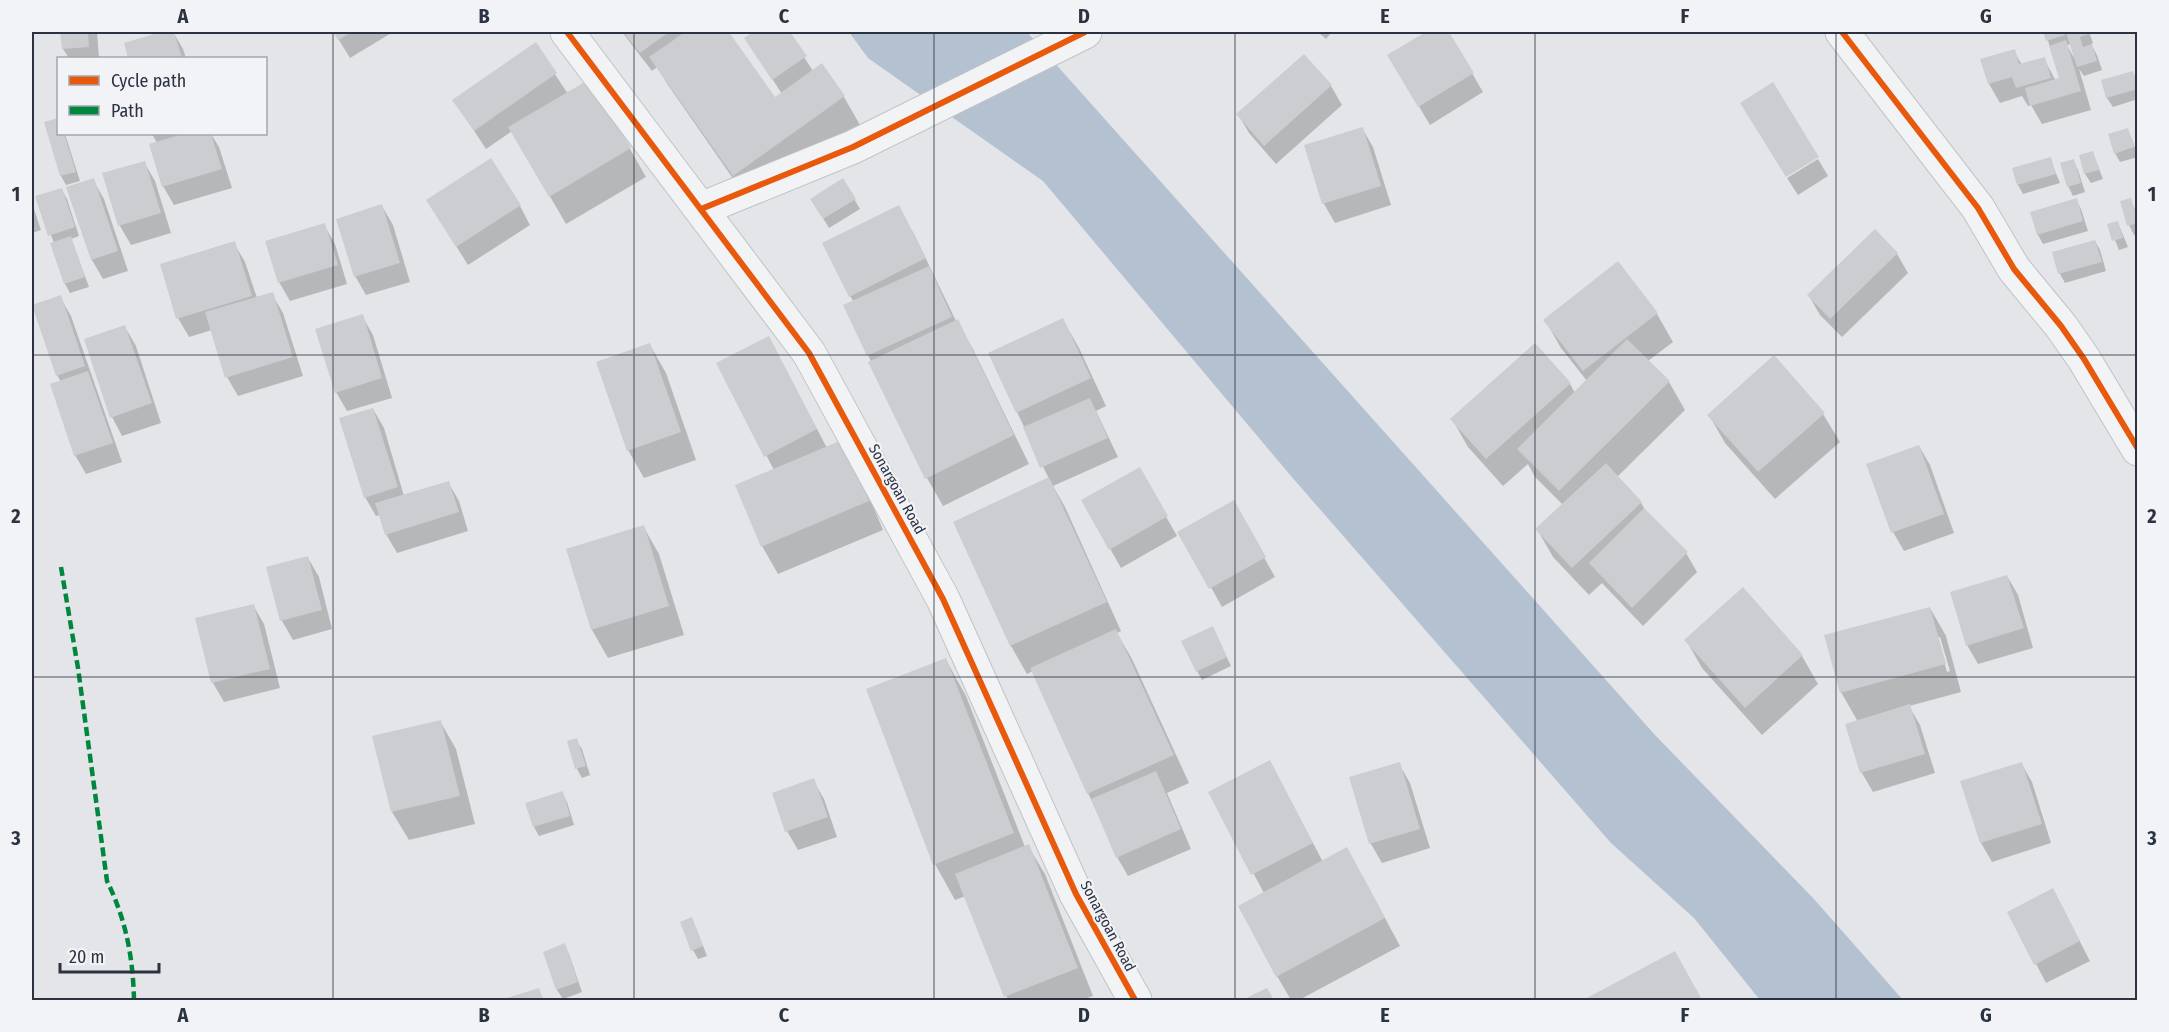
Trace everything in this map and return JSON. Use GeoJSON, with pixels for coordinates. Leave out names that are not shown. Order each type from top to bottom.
{"type":"FeatureCollection","features":[{"type":"Feature","properties":{"kind":"street","name":"Sonargoan Road"},"geometry":{"type":"LineString","coordinates":[[567,32],[815,363],[943,599],[1077,894],[1135,1000]]}},
{"type":"Feature","properties":{"kind":"street"},"geometry":{"type":"LineString","coordinates":[[701,208],[853,147],[1085,32]]}},
{"type":"Feature","properties":{"kind":"street"},"geometry":{"type":"LineString","coordinates":[[1842,32],[1978,208],[2014,269],[2061,326],[2084,359],[2138,449]]}},
{"type":"Feature","properties":{"kind":"water"},"geometry":{"type":"Polygon","coordinates":[[[849,32],[1027,32],[1655,735],[1813,898],[1903,1000],[1760,1000],[1694,918],[1611,843],[1291,476],[1043,181],[868,58],[849,32]]]}},
{"type":"Feature","properties":{"kind":"building"},"geometry":{"type":"Polygon","coordinates":[[[60,32],[88,32],[89,47],[62,49],[60,32]]]}},
{"type":"Feature","properties":{"kind":"building"},"geometry":{"type":"Polygon","coordinates":[[[161,32],[174,32],[182,57],[128,57],[124,43],[161,32]]]}},
{"type":"Feature","properties":{"kind":"building"},"geometry":{"type":"Polygon","coordinates":[[[333,32],[352,32],[338,40],[333,32]]]}},
{"type":"Feature","properties":{"kind":"building"},"geometry":{"type":"Polygon","coordinates":[[[623,32],[669,32],[640,53],[623,32]]]}},
{"type":"Feature","properties":{"kind":"building"},"geometry":{"type":"Polygon","coordinates":[[[685,32],[729,32],[775,97],[822,63],[845,96],[733,176],[649,57],[685,32]]]}},
{"type":"Feature","properties":{"kind":"building"},"geometry":{"type":"Polygon","coordinates":[[[753,32],[790,32],[807,56],[772,80],[744,38],[753,32]]]}},
{"type":"Feature","properties":{"kind":"building"},"geometry":{"type":"Polygon","coordinates":[[[1426,32],[1449,32],[1474,73],[1418,107],[1387,55],[1426,32]]]}},
{"type":"Feature","properties":{"kind":"building"},"geometry":{"type":"Polygon","coordinates":[[[2043,32],[2064,32],[2065,35],[2046,41],[2043,32]]]}},
{"type":"Feature","properties":{"kind":"building"},"geometry":{"type":"Polygon","coordinates":[[[2066,32],[2089,32],[2080,37],[2083,47],[2092,44],[2097,61],[2077,67],[2066,32]]]}},
{"type":"Feature","properties":{"kind":"building"},"geometry":{"type":"Polygon","coordinates":[[[2066,40],[2081,91],[2030,106],[2025,88],[2059,78],[2049,46],[2066,40]]]}},
{"type":"Feature","properties":{"kind":"building"},"geometry":{"type":"Polygon","coordinates":[[[536,42],[557,73],[474,131],[452,100],[536,42]]]}},
{"type":"Feature","properties":{"kind":"building"},"geometry":{"type":"Polygon","coordinates":[[[2015,49],[2019,64],[2045,57],[2051,78],[2016,88],[2012,77],[1988,84],[1980,59],[2015,49]]]}},
{"type":"Feature","properties":{"kind":"building"},"geometry":{"type":"Polygon","coordinates":[[[1304,54],[1332,85],[1264,146],[1236,114],[1304,54]]]}},
{"type":"Feature","properties":{"kind":"building"},"geometry":{"type":"Polygon","coordinates":[[[2133,71],[2138,89],[2106,98],[2101,80],[2133,71]]]}},
{"type":"Feature","properties":{"kind":"building"},"geometry":{"type":"Polygon","coordinates":[[[590,79],[631,148],[549,197],[508,127],[590,79]]]}},
{"type":"Feature","properties":{"kind":"building"},"geometry":{"type":"Polygon","coordinates":[[[1773,82],[1819,157],[1786,177],[1740,103],[1773,82]]]}},
{"type":"Feature","properties":{"kind":"building"},"geometry":{"type":"Polygon","coordinates":[[[57,118],[57,135],[64,135],[76,172],[60,176],[44,122],[57,118]]]}},
{"type":"Feature","properties":{"kind":"building"},"geometry":{"type":"Polygon","coordinates":[[[1363,127],[1381,186],[1322,204],[1304,145],[1363,127]]]}},
{"type":"Feature","properties":{"kind":"building"},"geometry":{"type":"Polygon","coordinates":[[[2128,128],[2134,147],[2114,154],[2108,134],[2128,128]]]}},
{"type":"Feature","properties":{"kind":"building"},"geometry":{"type":"Polygon","coordinates":[[[180,135],[211,135],[222,169],[162,187],[149,144],[180,135]]]}},
{"type":"Feature","properties":{"kind":"building"},"geometry":{"type":"Polygon","coordinates":[[[2093,151],[2099,170],[2084,174],[2079,155],[2093,151]]]}},
{"type":"Feature","properties":{"kind":"building"},"geometry":{"type":"Polygon","coordinates":[[[2051,157],[2056,174],[2017,185],[2012,168],[2051,157]]]}},
{"type":"Feature","properties":{"kind":"building"},"geometry":{"type":"Polygon","coordinates":[[[491,158],[521,205],[456,247],[426,200],[491,158]]]}},
{"type":"Feature","properties":{"kind":"building"},"geometry":{"type":"Polygon","coordinates":[[[2074,159],[2081,183],[2067,187],[2060,163],[2074,159]]]}},
{"type":"Feature","properties":{"kind":"building"},"geometry":{"type":"Polygon","coordinates":[[[145,161],[161,213],[118,226],[102,173],[145,161]]]}},
{"type":"Feature","properties":{"kind":"building"},"geometry":{"type":"Polygon","coordinates":[[[94,178],[118,251],[91,260],[66,187],[94,178]]]}},
{"type":"Feature","properties":{"kind":"building"},"geometry":{"type":"Polygon","coordinates":[[[843,178],[856,199],[823,219],[810,199],[843,178]]]}},
{"type":"Feature","properties":{"kind":"building"},"geometry":{"type":"Polygon","coordinates":[[[62,188],[75,227],[48,236],[35,196],[62,188]]]}},
{"type":"Feature","properties":{"kind":"building"},"geometry":{"type":"Polygon","coordinates":[[[2077,198],[2083,221],[2037,235],[2030,212],[2077,198]]]}},
{"type":"Feature","properties":{"kind":"building"},"geometry":{"type":"Polygon","coordinates":[[[2131,198],[2138,223],[2127,226],[2120,201],[2131,198]]]}},
{"type":"Feature","properties":{"kind":"building"},"geometry":{"type":"Polygon","coordinates":[[[382,204],[400,263],[354,277],[336,219],[382,204]]]}},
{"type":"Feature","properties":{"kind":"building"},"geometry":{"type":"Polygon","coordinates":[[[899,205],[926,258],[849,297],[822,243],[899,205]]]}},
{"type":"Feature","properties":{"kind":"building"},"geometry":{"type":"Polygon","coordinates":[[[2118,221],[2123,238],[2112,241],[2107,224],[2118,221]]]}},
{"type":"Feature","properties":{"kind":"building"},"geometry":{"type":"Polygon","coordinates":[[[325,223],[338,265],[278,283],[265,241],[325,223]]]}},
{"type":"Feature","properties":{"kind":"building"},"geometry":{"type":"Polygon","coordinates":[[[1875,229],[1898,253],[1830,319],[1807,295],[1875,229]]]}},
{"type":"Feature","properties":{"kind":"building"},"geometry":{"type":"Polygon","coordinates":[[[71,236],[85,277],[64,284],[50,243],[71,236]]]}},
{"type":"Feature","properties":{"kind":"building"},"geometry":{"type":"Polygon","coordinates":[[[2095,240],[2102,262],[2058,274],[2052,252],[2095,240]]]}},
{"type":"Feature","properties":{"kind":"building"},"geometry":{"type":"Polygon","coordinates":[[[235,241],[252,296],[176,319],[160,264],[235,241]]]}},
{"type":"Feature","properties":{"kind":"building"},"geometry":{"type":"Polygon","coordinates":[[[1618,261],[1658,313],[1583,371],[1543,320],[1618,261]]]}},
{"type":"Feature","properties":{"kind":"building"},"geometry":{"type":"Polygon","coordinates":[[[929,266],[952,317],[867,356],[843,305],[929,266]]]}},
{"type":"Feature","properties":{"kind":"building"},"geometry":{"type":"Polygon","coordinates":[[[273,292],[293,357],[225,378],[205,312],[273,292]]]}},
{"type":"Feature","properties":{"kind":"building"},"geometry":{"type":"Polygon","coordinates":[[[61,295],[85,366],[56,376],[32,305],[61,295]]]}},
{"type":"Feature","properties":{"kind":"building"},"geometry":{"type":"Polygon","coordinates":[[[363,314],[382,378],[335,393],[315,329],[363,314]]]}},
{"type":"Feature","properties":{"kind":"building"},"geometry":{"type":"Polygon","coordinates":[[[1063,318],[1091,378],[1016,413],[988,353],[1063,318]]]}},
{"type":"Feature","properties":{"kind":"building"},"geometry":{"type":"Polygon","coordinates":[[[958,319],[1014,435],[925,479],[868,362],[958,319]]]}},
{"type":"Feature","properties":{"kind":"building"},"geometry":{"type":"Polygon","coordinates":[[[125,325],[152,403],[110,418],[84,339],[125,325]]]}},
{"type":"Feature","properties":{"kind":"building"},"geometry":{"type":"Polygon","coordinates":[[[769,336],[817,429],[764,457],[716,363],[769,336]]]}},
{"type":"Feature","properties":{"kind":"building"},"geometry":{"type":"Polygon","coordinates":[[[1627,339],[1670,381],[1559,491],[1517,449],[1627,339]]]}},
{"type":"Feature","properties":{"kind":"building"},"geometry":{"type":"Polygon","coordinates":[[[650,343],[681,432],[627,451],[596,362],[650,343]]]}},
{"type":"Feature","properties":{"kind":"building"},"geometry":{"type":"Polygon","coordinates":[[[1535,343],[1571,383],[1486,459],[1450,419],[1535,343]]]}},
{"type":"Feature","properties":{"kind":"building"},"geometry":{"type":"Polygon","coordinates":[[[1774,355],[1825,413],[1758,472],[1707,415],[1774,355]]]}},
{"type":"Feature","properties":{"kind":"building"},"geometry":{"type":"Polygon","coordinates":[[[88,371],[113,443],[74,456],[50,384],[88,371]]]}},
{"type":"Feature","properties":{"kind":"building"},"geometry":{"type":"Polygon","coordinates":[[[1090,398],[1108,438],[1040,468],[1023,427],[1090,398]]]}},
{"type":"Feature","properties":{"kind":"building"},"geometry":{"type":"Polygon","coordinates":[[[373,408],[398,487],[364,498],[339,418],[373,408]]]}},
{"type":"Feature","properties":{"kind":"building"},"geometry":{"type":"Polygon","coordinates":[[[842,440],[869,501],[761,547],[735,485],[842,440]]]}},
{"type":"Feature","properties":{"kind":"building"},"geometry":{"type":"Polygon","coordinates":[[[1919,445],[1944,514],[1891,533],[1866,464],[1919,445]]]}},
{"type":"Feature","properties":{"kind":"building"},"geometry":{"type":"Polygon","coordinates":[[[1606,463],[1642,502],[1572,568],[1535,529],[1606,463]]]}},
{"type":"Feature","properties":{"kind":"building"},"geometry":{"type":"Polygon","coordinates":[[[1140,467],[1168,516],[1109,550],[1081,500],[1140,467]]]}},
{"type":"Feature","properties":{"kind":"building"},"geometry":{"type":"Polygon","coordinates":[[[1049,477],[1107,602],[1010,646],[953,522],[1049,477]]]}},
{"type":"Feature","properties":{"kind":"building"},"geometry":{"type":"Polygon","coordinates":[[[449,481],[459,512],[385,535],[375,503],[449,481]]]}},
{"type":"Feature","properties":{"kind":"building"},"geometry":{"type":"Polygon","coordinates":[[[1234,500],[1266,557],[1209,589],[1177,532],[1234,500]]]}},
{"type":"Feature","properties":{"kind":"building"},"geometry":{"type":"Polygon","coordinates":[[[1644,508],[1688,552],[1632,608],[1589,563],[1644,508]]]}},
{"type":"Feature","properties":{"kind":"building"},"geometry":{"type":"Polygon","coordinates":[[[644,525],[669,606],[591,630],[566,549],[644,525]]]}},
{"type":"Feature","properties":{"kind":"building"},"geometry":{"type":"Polygon","coordinates":[[[308,556],[322,610],[280,621],[266,567],[308,556]]]}},
{"type":"Feature","properties":{"kind":"building"},"geometry":{"type":"Polygon","coordinates":[[[2007,575],[2024,628],[1966,646],[1950,592],[2007,575]]]}},
{"type":"Feature","properties":{"kind":"building"},"geometry":{"type":"Polygon","coordinates":[[[1743,587],[1803,655],[1745,708],[1684,640],[1743,587]]]}},
{"type":"Feature","properties":{"kind":"building"},"geometry":{"type":"Polygon","coordinates":[[[254,604],[270,669],[211,683],[195,618],[254,604]]]}},
{"type":"Feature","properties":{"kind":"building"},"geometry":{"type":"Polygon","coordinates":[[[1930,607],[1946,664],[1840,693],[1824,635],[1930,607]]]}},
{"type":"Feature","properties":{"kind":"building"},"geometry":{"type":"Polygon","coordinates":[[[1213,626],[1227,657],[1196,672],[1181,641],[1213,626]]]}},
{"type":"Feature","properties":{"kind":"building"},"geometry":{"type":"Polygon","coordinates":[[[1116,629],[1174,755],[1087,794],[1030,668],[1116,629]]]}},
{"type":"Feature","properties":{"kind":"building"},"geometry":{"type":"Polygon","coordinates":[[[946,658],[1014,833],[933,865],[866,689],[946,658]]]}},
{"type":"Feature","properties":{"kind":"building"},"geometry":{"type":"Polygon","coordinates":[[[1910,704],[1925,754],[1860,773],[1845,724],[1910,704]]]}},
{"type":"Feature","properties":{"kind":"building"},"geometry":{"type":"Polygon","coordinates":[[[441,720],[460,796],[391,812],[372,736],[441,720]]]}},
{"type":"Feature","properties":{"kind":"building"},"geometry":{"type":"Polygon","coordinates":[[[577,738],[586,766],[575,769],[567,741],[577,738]]]}},
{"type":"Feature","properties":{"kind":"building"},"geometry":{"type":"Polygon","coordinates":[[[1270,760],[1313,843],[1251,875],[1208,792],[1270,760]]]}},
{"type":"Feature","properties":{"kind":"building"},"geometry":{"type":"Polygon","coordinates":[[[1400,762],[1420,829],[1369,844],[1349,777],[1400,762]]]}},
{"type":"Feature","properties":{"kind":"building"},"geometry":{"type":"Polygon","coordinates":[[[2022,762],[2042,824],[1980,843],[1960,781],[2022,762]]]}},
{"type":"Feature","properties":{"kind":"building"},"geometry":{"type":"Polygon","coordinates":[[[1156,771],[1181,829],[1116,858],[1091,799],[1156,771]]]}},
{"type":"Feature","properties":{"kind":"building"},"geometry":{"type":"Polygon","coordinates":[[[814,778],[828,817],[785,832],[772,793],[814,778]]]}},
{"type":"Feature","properties":{"kind":"building"},"geometry":{"type":"Polygon","coordinates":[[[563,791],[570,816],[533,827],[525,803],[563,791]]]}},
{"type":"Feature","properties":{"kind":"building"},"geometry":{"type":"Polygon","coordinates":[[[1029,844],[1078,968],[1004,997],[955,874],[1029,844]]]}},
{"type":"Feature","properties":{"kind":"building"},"geometry":{"type":"Polygon","coordinates":[[[1347,847],[1385,918],[1276,977],[1238,906],[1347,847]]]}},
{"type":"Feature","properties":{"kind":"building"},"geometry":{"type":"Polygon","coordinates":[[[2053,888],[2080,941],[2034,965],[2007,912],[2053,888]]]}},
{"type":"Feature","properties":{"kind":"building"},"geometry":{"type":"Polygon","coordinates":[[[692,917],[703,946],[691,951],[680,922],[692,917]]]}},
{"type":"Feature","properties":{"kind":"building"},"geometry":{"type":"Polygon","coordinates":[[[565,943],[578,982],[556,990],[543,952],[565,943]]]}},
{"type":"Feature","properties":{"kind":"building"},"geometry":{"type":"Polygon","coordinates":[[[1675,951],[1702,1000],[1583,1000],[1675,951]]]}},
{"type":"Feature","properties":{"kind":"building"},"geometry":{"type":"Polygon","coordinates":[[[539,988],[543,1000],[508,1000],[507,998],[539,988]]]}},
{"type":"Feature","properties":{"kind":"building"},"geometry":{"type":"Polygon","coordinates":[[[1267,988],[1274,1000],[1242,1000],[1267,988]]]}},
{"type":"Feature","properties":{"kind":"marked path"},"geometry":{"type":"LineString","coordinates":[[61,567],[78,668],[107,881],[124,924],[132,969],[134,1000]]}},
{"type":"Feature","properties":{"kind":"cycle path"},"geometry":{"type":"LineString","coordinates":[[567,32],[809,353],[943,599],[1076,894],[1135,1000]]}},
{"type":"Feature","properties":{"kind":"cycle path"},"geometry":{"type":"LineString","coordinates":[[701,209],[853,147],[1085,32]]}},
{"type":"Feature","properties":{"kind":"cycle path"},"geometry":{"type":"LineString","coordinates":[[1842,32],[1978,208],[2014,269],[2061,326],[2084,359],[2138,449]]}}]}
